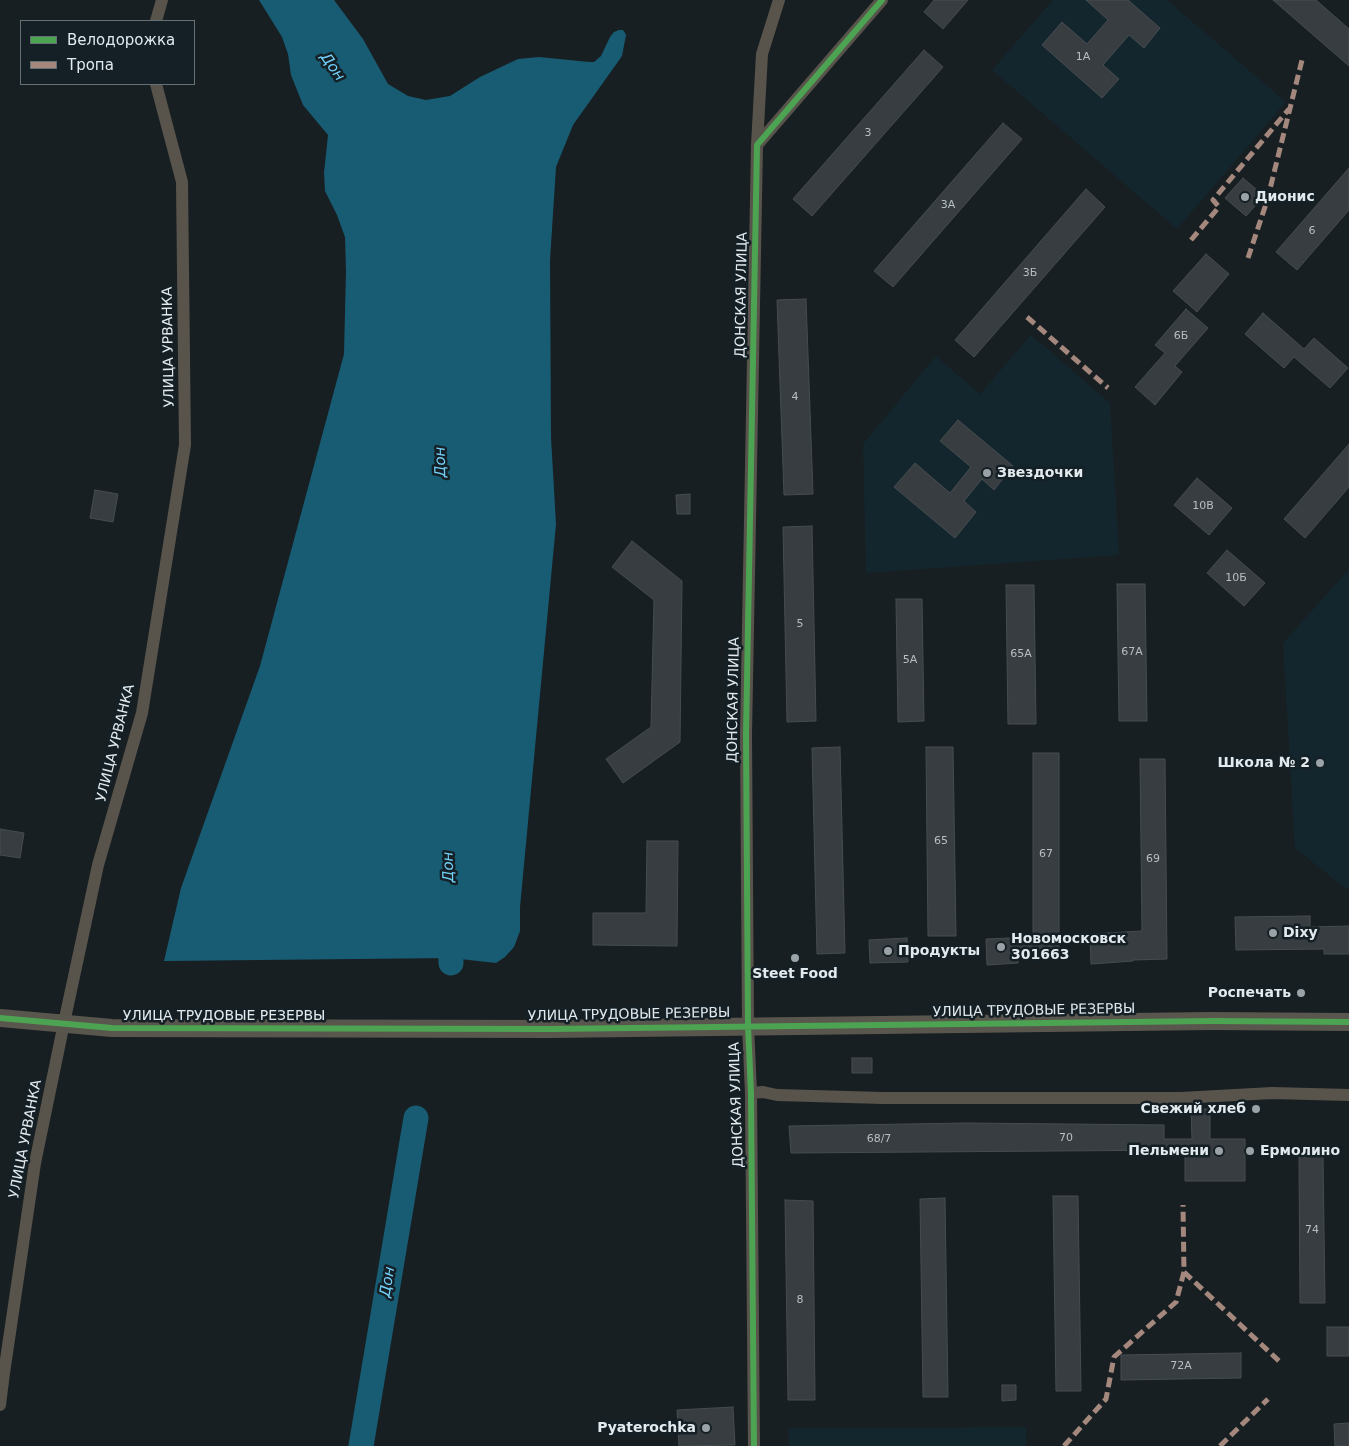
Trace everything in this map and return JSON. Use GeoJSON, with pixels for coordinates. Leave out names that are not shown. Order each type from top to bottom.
{"type":"FeatureCollection","features":[{"type":"Feature","properties":{"kind":"street"},"geometry":{"type":"LineString","coordinates":[[156,20],[162,0]]}},
{"type":"Feature","properties":{"kind":"street","name":"ДОНСКАЯ УЛИЦА"},"geometry":{"type":"LineString","coordinates":[[754,1446],[746,734],[757,145],[762,54],[779,0]]}},
{"type":"Feature","properties":{"kind":"street"},"geometry":{"type":"LineString","coordinates":[[757,145],[882,0]]}},
{"type":"Feature","properties":{"kind":"street","name":"УЛИЦА УРВАНКА"},"geometry":{"type":"LineString","coordinates":[[0,1405],[35,1162],[98,865],[142,713],[185,445],[182,182],[156,85]]}},
{"type":"Feature","properties":{"kind":"street","name":"УЛИЦА ТРУДОВЫЕ РЕЗЕРВЫ"},"geometry":{"type":"LineString","coordinates":[[0,1018],[112,1028],[550,1029],[1211,1021],[1349,1022]]}},
{"type":"Feature","properties":{"kind":"street"},"geometry":{"type":"LineString","coordinates":[[751,1093],[883,1098],[1181,1098],[1272,1093],[1349,1094]]}},
{"type":"Feature","properties":{"kind":"shaded area"},"geometry":{"type":"Polygon","coordinates":[[[1053,0],[1167,0],[1286,102],[1177,229],[992,70],[1053,0]]]}},
{"type":"Feature","properties":{"kind":"shaded area"},"geometry":{"type":"Polygon","coordinates":[[[1031,335],[1110,403],[1119,555],[866,573],[863,444],[936,356],[980,394],[1031,335]]]}},
{"type":"Feature","properties":{"kind":"shaded area","name":"Школа № 2"},"geometry":{"type":"Polygon","coordinates":[[[1349,569],[1349,888],[1345,888],[1295,848],[1283,643],[1349,569]]]}},
{"type":"Feature","properties":{"kind":"shaded area"},"geometry":{"type":"Polygon","coordinates":[[[1026,1427],[1026,1446],[789,1446],[789,1428],[1026,1427]]]}},
{"type":"Feature","properties":{"kind":"water"},"geometry":{"type":"Polygon","coordinates":[[[259,0],[334,0],[363,39],[388,84],[408,96],[426,100],[450,96],[480,77],[518,59],[539,57],[594,62],[601,56],[614,32],[623,30],[626,35],[622,56],[573,125],[556,167],[550,260],[551,438],[556,524],[520,907],[520,931],[514,947],[496,963],[451,958],[164,961],[181,888],[260,666],[344,354],[345,237],[325,191],[324,173],[328,135],[303,105],[291,75],[288,54],[282,37],[259,0]]]}},
{"type":"Feature","properties":{"kind":"building"},"geometry":{"type":"Polygon","coordinates":[[[934,0],[968,0],[943,29],[924,12],[934,0]]]}},
{"type":"Feature","properties":{"kind":"building"},"geometry":{"type":"Polygon","coordinates":[[[1086,0],[1128,0],[1160,28],[1144,48],[1129,35],[1103,65],[1119,79],[1102,98],[1042,45],[1062,22],[1087,44],[1108,20],[1086,0]]]}},
{"type":"Feature","properties":{"kind":"building"},"geometry":{"type":"Polygon","coordinates":[[[1273,0],[1316,0],[1349,29],[1349,66],[1273,0]]]}},
{"type":"Feature","properties":{"kind":"building"},"geometry":{"type":"Polygon","coordinates":[[[924,50],[943,67],[812,216],[793,199],[924,50]]]}},
{"type":"Feature","properties":{"kind":"building"},"geometry":{"type":"Polygon","coordinates":[[[1003,123],[1022,139],[893,287],[874,271],[1003,123]]]}},
{"type":"Feature","properties":{"kind":"building"},"geometry":{"type":"Polygon","coordinates":[[[1349,168],[1349,210],[1297,270],[1276,252],[1349,168]]]}},
{"type":"Feature","properties":{"kind":"building","name":"Дионис"},"geometry":{"type":"Polygon","coordinates":[[[1243,178],[1264,196],[1246,216],[1225,198],[1243,178]]]}},
{"type":"Feature","properties":{"kind":"building"},"geometry":{"type":"Polygon","coordinates":[[[1086,189],[1105,207],[974,357],[955,340],[1086,189]]]}},
{"type":"Feature","properties":{"kind":"building"},"geometry":{"type":"Polygon","coordinates":[[[1206,254],[1229,274],[1197,312],[1173,291],[1206,254]]]}},
{"type":"Feature","properties":{"kind":"building"},"geometry":{"type":"Polygon","coordinates":[[[806,299],[813,494],[784,495],[777,300],[806,299]]]}},
{"type":"Feature","properties":{"kind":"building"},"geometry":{"type":"Polygon","coordinates":[[[1186,309],[1208,328],[1175,366],[1182,372],[1155,405],[1135,387],[1165,353],[1155,345],[1186,309]]]}},
{"type":"Feature","properties":{"kind":"building"},"geometry":{"type":"Polygon","coordinates":[[[1263,313],[1304,349],[1314,338],[1348,368],[1330,388],[1294,357],[1284,368],[1245,334],[1263,313]]]}},
{"type":"Feature","properties":{"kind":"building","name":"Звездочки"},"geometry":{"type":"Polygon","coordinates":[[[958,420],[1013,466],[994,490],[982,479],[964,501],[976,512],[955,538],[894,487],[915,463],[950,493],[971,467],[940,441],[958,420]]]}},
{"type":"Feature","properties":{"kind":"building"},"geometry":{"type":"Polygon","coordinates":[[[1349,444],[1349,487],[1305,538],[1284,519],[1349,444]]]}},
{"type":"Feature","properties":{"kind":"building"},"geometry":{"type":"Polygon","coordinates":[[[1197,478],[1232,508],[1209,535],[1174,505],[1197,478]]]}},
{"type":"Feature","properties":{"kind":"building"},"geometry":{"type":"Polygon","coordinates":[[[95,490],[118,494],[113,522],[90,518],[95,490]]]}},
{"type":"Feature","properties":{"kind":"building"},"geometry":{"type":"Polygon","coordinates":[[[690,494],[690,514],[677,514],[676,495],[690,494]]]}},
{"type":"Feature","properties":{"kind":"building"},"geometry":{"type":"Polygon","coordinates":[[[812,526],[816,721],[787,722],[783,527],[812,526]]]}},
{"type":"Feature","properties":{"kind":"building"},"geometry":{"type":"Polygon","coordinates":[[[632,541],[682,581],[680,742],[623,783],[606,759],[651,727],[654,600],[612,567],[632,541]]]}},
{"type":"Feature","properties":{"kind":"building"},"geometry":{"type":"Polygon","coordinates":[[[1227,550],[1265,583],[1244,606],[1207,573],[1227,550]]]}},
{"type":"Feature","properties":{"kind":"building"},"geometry":{"type":"Polygon","coordinates":[[[1117,584],[1145,584],[1147,721],[1119,721],[1117,584]]]}},
{"type":"Feature","properties":{"kind":"building"},"geometry":{"type":"Polygon","coordinates":[[[1006,585],[1034,585],[1036,724],[1008,724],[1006,585]]]}},
{"type":"Feature","properties":{"kind":"building"},"geometry":{"type":"Polygon","coordinates":[[[896,599],[922,599],[924,721],[898,722],[896,599]]]}},
{"type":"Feature","properties":{"kind":"building"},"geometry":{"type":"Polygon","coordinates":[[[840,747],[845,953],[817,954],[812,748],[840,747]]]}},
{"type":"Feature","properties":{"kind":"building"},"geometry":{"type":"Polygon","coordinates":[[[926,747],[953,747],[956,936],[928,936],[926,747]]]}},
{"type":"Feature","properties":{"kind":"building"},"geometry":{"type":"Polygon","coordinates":[[[1033,753],[1059,753],[1059,955],[1018,956],[1018,963],[987,965],[986,939],[1033,937],[1033,753]]]}},
{"type":"Feature","properties":{"kind":"building"},"geometry":{"type":"Polygon","coordinates":[[[1140,759],[1165,759],[1167,959],[1091,964],[1090,934],[1142,931],[1140,759]]]}},
{"type":"Feature","properties":{"kind":"building"},"geometry":{"type":"Polygon","coordinates":[[[0,829],[24,833],[20,858],[0,855],[0,829]]]}},
{"type":"Feature","properties":{"kind":"building"},"geometry":{"type":"Polygon","coordinates":[[[647,841],[678,841],[677,946],[593,945],[593,913],[646,913],[647,841]]]}},
{"type":"Feature","properties":{"kind":"building","name":"Dixy"},"geometry":{"type":"Polygon","coordinates":[[[1310,916],[1310,927],[1349,926],[1349,954],[1324,954],[1324,949],[1236,950],[1235,917],[1310,916]]]}},
{"type":"Feature","properties":{"kind":"building","name":"Продукты"},"geometry":{"type":"Polygon","coordinates":[[[907,938],[908,962],[870,963],[869,940],[907,938]]]}},
{"type":"Feature","properties":{"kind":"building"},"geometry":{"type":"Polygon","coordinates":[[[852,1058],[872,1058],[872,1073],[852,1073],[852,1058]]]}},
{"type":"Feature","properties":{"kind":"building"},"geometry":{"type":"Polygon","coordinates":[[[1191,1109],[1210,1109],[1210,1139],[1245,1139],[1245,1181],[1185,1181],[1185,1150],[791,1153],[789,1126],[967,1123],[1164,1125],[1164,1139],[1192,1139],[1191,1109]]]}},
{"type":"Feature","properties":{"kind":"building"},"geometry":{"type":"Polygon","coordinates":[[[1323,1156],[1325,1303],[1300,1303],[1299,1157],[1323,1156]]]}},
{"type":"Feature","properties":{"kind":"building"},"geometry":{"type":"Polygon","coordinates":[[[1053,1196],[1078,1196],[1081,1391],[1056,1391],[1053,1196]]]}},
{"type":"Feature","properties":{"kind":"building"},"geometry":{"type":"Polygon","coordinates":[[[945,1198],[948,1397],[923,1397],[920,1199],[945,1198]]]}},
{"type":"Feature","properties":{"kind":"building"},"geometry":{"type":"Polygon","coordinates":[[[785,1200],[813,1201],[815,1400],[788,1400],[785,1200]]]}},
{"type":"Feature","properties":{"kind":"building"},"geometry":{"type":"Polygon","coordinates":[[[1327,1327],[1349,1327],[1349,1356],[1327,1356],[1327,1327]]]}},
{"type":"Feature","properties":{"kind":"building"},"geometry":{"type":"Polygon","coordinates":[[[1241,1353],[1241,1378],[1121,1380],[1121,1355],[1241,1353]]]}},
{"type":"Feature","properties":{"kind":"building"},"geometry":{"type":"Polygon","coordinates":[[[1002,1385],[1016,1385],[1016,1400],[1002,1401],[1002,1385]]]}},
{"type":"Feature","properties":{"kind":"building","name":"Pyaterochka"},"geometry":{"type":"Polygon","coordinates":[[[733,1407],[735,1445],[679,1446],[677,1410],[733,1407]]]}},
{"type":"Feature","properties":{"kind":"building"},"geometry":{"type":"Polygon","coordinates":[[[1349,1423],[1349,1446],[1335,1446],[1334,1424],[1349,1423]]]}},
{"type":"Feature","properties":{"kind":"waterway","name":"Дон"},"geometry":{"type":"LineString","coordinates":[[450,925],[451,963]]}},
{"type":"Feature","properties":{"kind":"waterway","name":"Дон"},"geometry":{"type":"LineString","coordinates":[[361,1446],[416,1118]]}},
{"type":"Feature","properties":{"kind":"marked path"},"geometry":{"type":"LineString","coordinates":[[1248,258],[1267,201],[1303,56]]}},
{"type":"Feature","properties":{"kind":"marked path"},"geometry":{"type":"LineString","coordinates":[[1191,240],[1219,207],[1213,200],[1289,109]]}},
{"type":"Feature","properties":{"kind":"marked path"},"geometry":{"type":"LineString","coordinates":[[1027,317],[1108,388]]}},
{"type":"Feature","properties":{"kind":"marked path"},"geometry":{"type":"LineString","coordinates":[[1064,1446],[1106,1399],[1114,1357],[1176,1302],[1184,1272],[1183,1205]]}},
{"type":"Feature","properties":{"kind":"marked path"},"geometry":{"type":"LineString","coordinates":[[1184,1272],[1279,1361]]}},
{"type":"Feature","properties":{"kind":"marked path"},"geometry":{"type":"LineString","coordinates":[[1220,1446],[1268,1399]]}},
{"type":"Feature","properties":{"kind":"cycle path"},"geometry":{"type":"LineString","coordinates":[[754,1446],[746,734],[757,145],[882,0]]}},
{"type":"Feature","properties":{"kind":"cycle path"},"geometry":{"type":"LineString","coordinates":[[0,1018],[112,1028],[550,1029],[1211,1021],[1349,1022]]}},
{"type":"Feature","properties":{"kind":"place","name":"Дионис"},"geometry":{"type":"Point","coordinates":[1245,197]}},
{"type":"Feature","properties":{"kind":"place","name":"Звездочки"},"geometry":{"type":"Point","coordinates":[987,473]}},
{"type":"Feature","properties":{"kind":"place","name":"Школа № 2"},"geometry":{"type":"Point","coordinates":[1320,763]}},
{"type":"Feature","properties":{"kind":"place","name":"Dixy"},"geometry":{"type":"Point","coordinates":[1273,933]}},
{"type":"Feature","properties":{"kind":"place","name":"Новомосковск 301663"},"geometry":{"type":"Point","coordinates":[1001,947]}},
{"type":"Feature","properties":{"kind":"place","name":"Продукты"},"geometry":{"type":"Point","coordinates":[888,951]}},
{"type":"Feature","properties":{"kind":"place","name":"Steet Food"},"geometry":{"type":"Point","coordinates":[795,958]}},
{"type":"Feature","properties":{"kind":"place","name":"Роспечать"},"geometry":{"type":"Point","coordinates":[1301,993]}},
{"type":"Feature","properties":{"kind":"place","name":"Свежий хлеб"},"geometry":{"type":"Point","coordinates":[1256,1109]}},
{"type":"Feature","properties":{"kind":"place","name":"Пельмени"},"geometry":{"type":"Point","coordinates":[1219,1151]}},
{"type":"Feature","properties":{"kind":"place","name":"Ермолино"},"geometry":{"type":"Point","coordinates":[1250,1151]}},
{"type":"Feature","properties":{"kind":"place","name":"Pyaterochka"},"geometry":{"type":"Point","coordinates":[706,1428]}}]}
